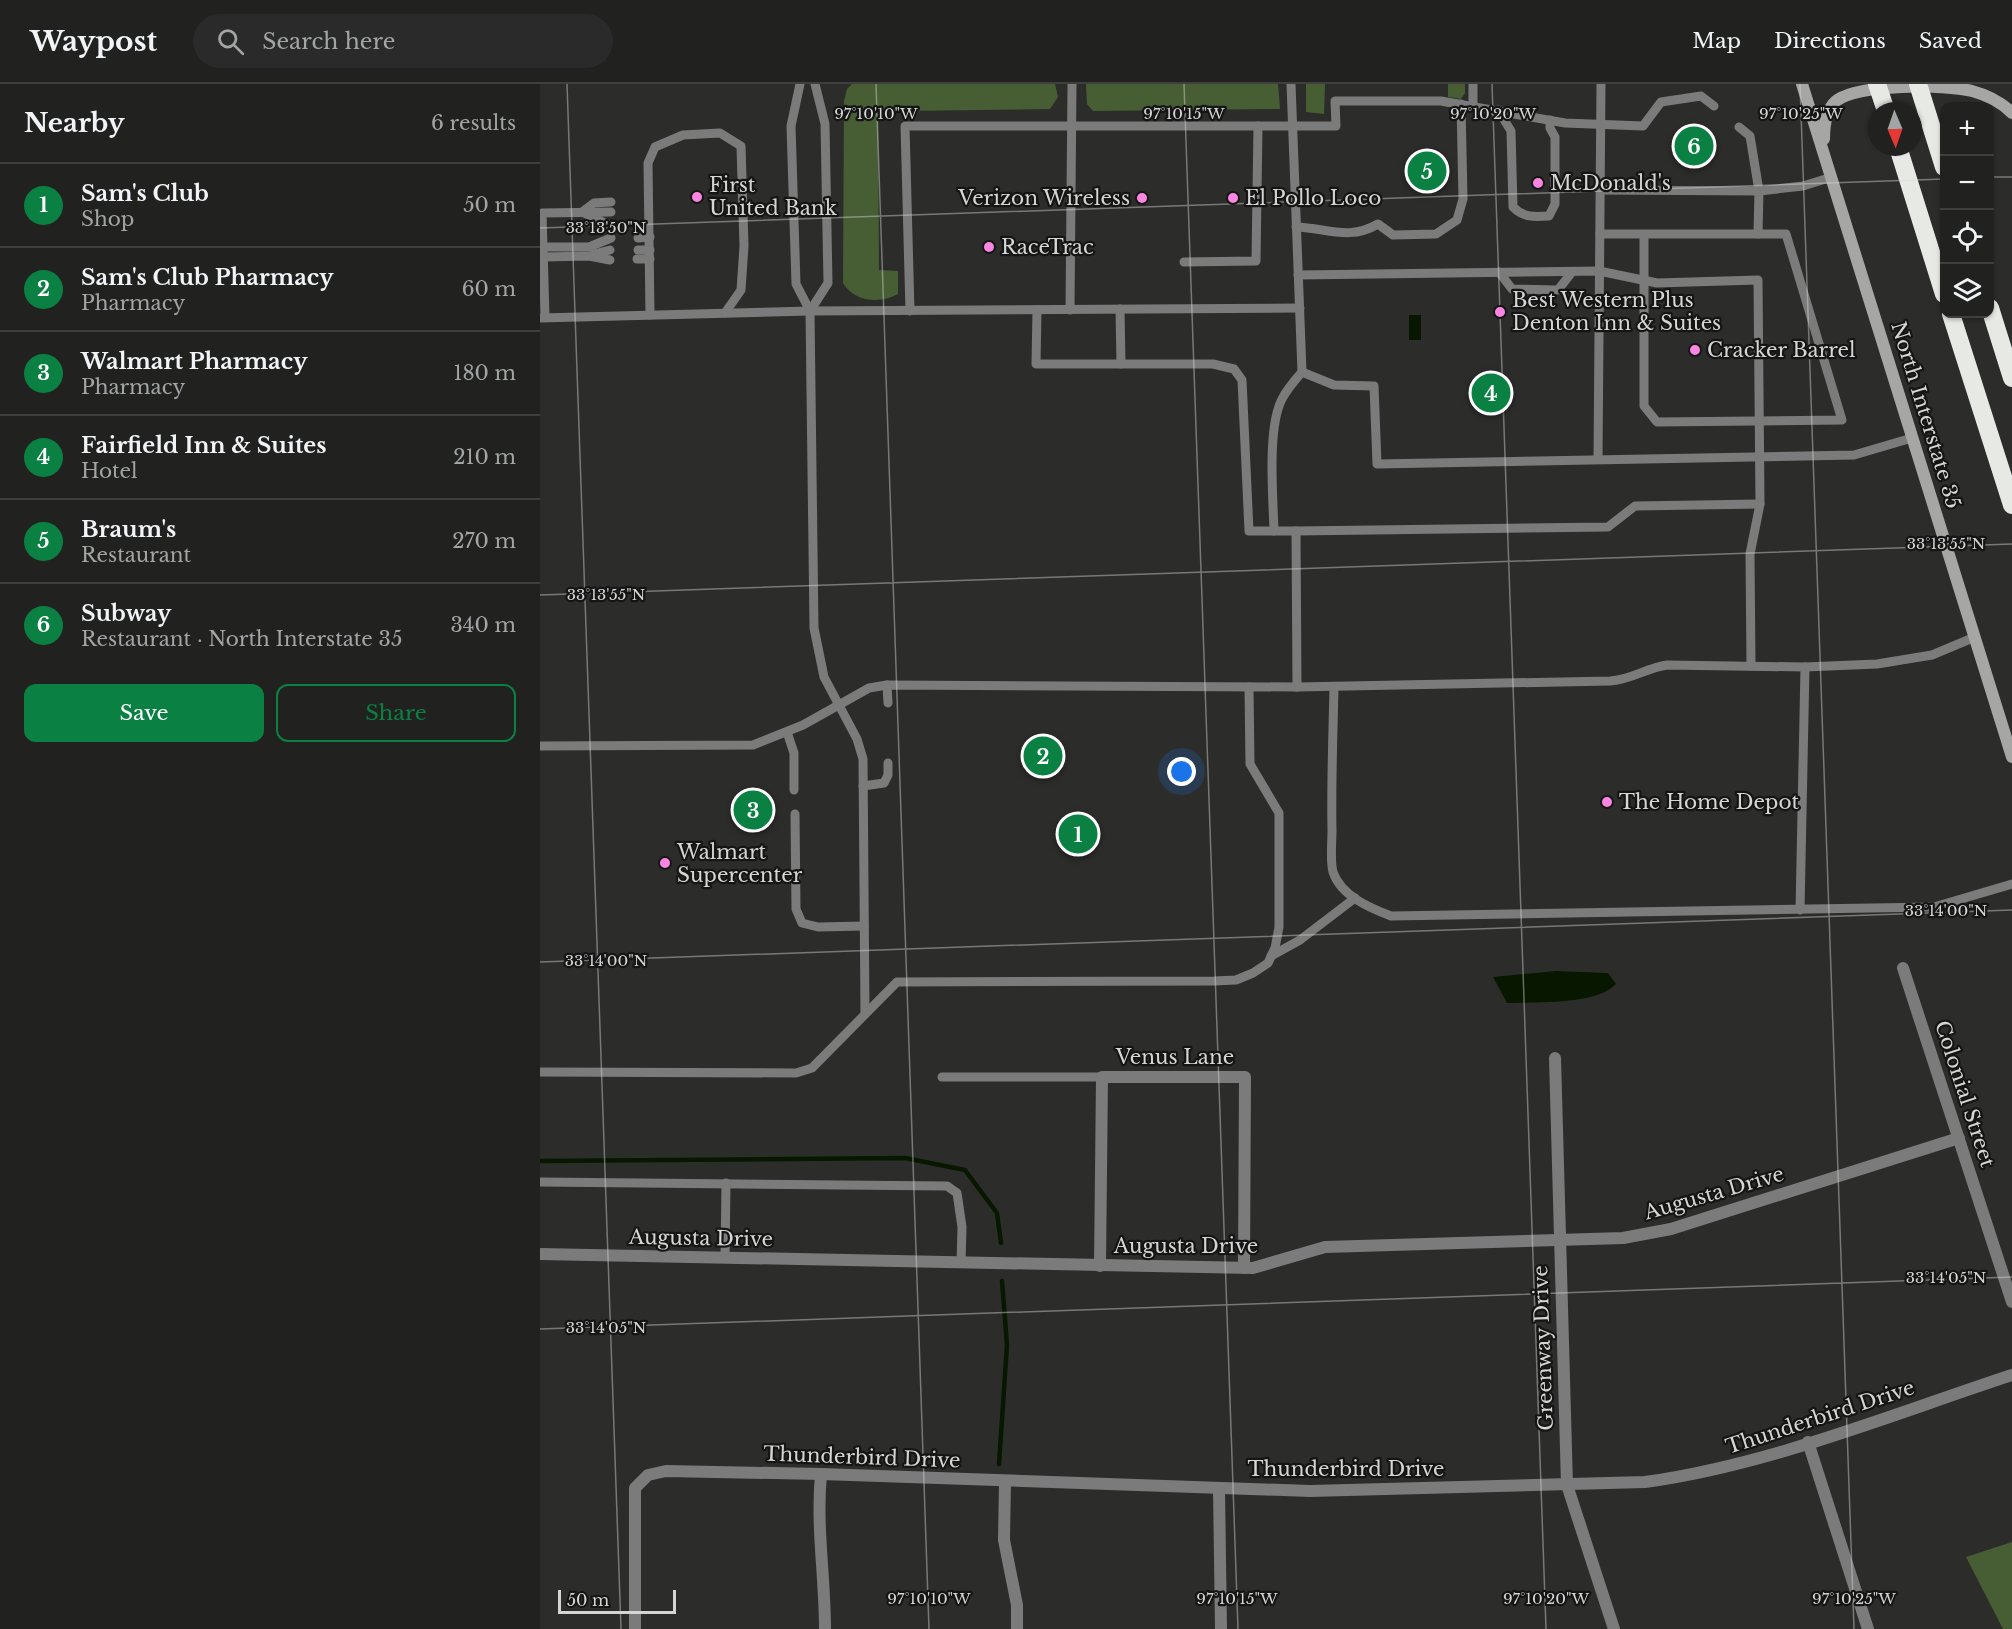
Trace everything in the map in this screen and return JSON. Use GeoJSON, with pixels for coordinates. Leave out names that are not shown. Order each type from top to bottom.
{"type":"FeatureCollection","features":[{"type":"Feature","properties":{"kind":"highway"},"geometry":{"type":"LineString","coordinates":[[1877,84],[1883,102]]}},
{"type":"Feature","properties":{"kind":"highway"},"geometry":{"type":"LineString","coordinates":[[1918,84],[1941,156]]}},
{"type":"Feature","properties":{"kind":"highway"},"geometry":{"type":"LineString","coordinates":[[1901,156],[1940,281]]}},
{"type":"Feature","properties":{"kind":"highway"},"geometry":{"type":"LineString","coordinates":[[1952,318],[2012,505]]}},
{"type":"Feature","properties":{"kind":"highway"},"geometry":{"type":"LineString","coordinates":[[1992,318],[2009,370]]}},
{"type":"Feature","properties":{"kind":"main road","name":"North Interstate 35"},"geometry":{"type":"LineString","coordinates":[[1802,84],[2012,757]]}},
{"type":"Feature","properties":{"kind":"main road"},"geometry":{"type":"LineString","coordinates":[[1823,146],[1829,111],[1836,101],[1846,93],[1870,88],[1927,86],[1970,91],[1990,97],[2012,113]]}},
{"type":"Feature","properties":{"kind":"street","name":"Colonial Street"},"geometry":{"type":"LineString","coordinates":[[1903,968],[2012,1302]]}},
{"type":"Feature","properties":{"kind":"street","name":"Greenway Drive"},"geometry":{"type":"LineString","coordinates":[[1555,1058],[1567,1485],[1614,1629]]}},
{"type":"Feature","properties":{"kind":"street","name":"Venus Lane"},"geometry":{"type":"LineString","coordinates":[[1100,1266],[1102,1077],[1245,1077],[1244,1268]]}},
{"type":"Feature","properties":{"kind":"street","name":"Augusta Drive"},"geometry":{"type":"LineString","coordinates":[[540,1254],[1244,1268],[1268,1265],[1325,1247],[1623,1238],[1671,1229],[1959,1138]]}},
{"type":"Feature","properties":{"kind":"street","name":"Thunderbird Drive"},"geometry":{"type":"LineString","coordinates":[[635,1629],[635,1488],[648,1475],[666,1472],[821,1474],[1310,1491],[1645,1482],[1696,1475],[1746,1463],[2012,1375]]}},
{"type":"Feature","properties":{"kind":"street"},"geometry":{"type":"LineString","coordinates":[[1808,1442],[1868,1629]]}},
{"type":"Feature","properties":{"kind":"street"},"geometry":{"type":"LineString","coordinates":[[821,1474],[818,1520],[825,1584],[825,1629]]}},
{"type":"Feature","properties":{"kind":"street"},"geometry":{"type":"LineString","coordinates":[[1005,1481],[1004,1540],[1017,1605],[1017,1629]]}},
{"type":"Feature","properties":{"kind":"street"},"geometry":{"type":"LineString","coordinates":[[1219,1489],[1221,1629]]}},
{"type":"Feature","properties":{"kind":"lane"},"geometry":{"type":"LineString","coordinates":[[800,84],[790,126],[796,284],[810,312],[814,628],[824,677],[837,706],[857,739],[863,759],[865,1014]]}},
{"type":"Feature","properties":{"kind":"lane"},"geometry":{"type":"LineString","coordinates":[[810,312],[828,283],[825,124],[815,84]]}},
{"type":"Feature","properties":{"kind":"lane"},"geometry":{"type":"LineString","coordinates":[[1070,310],[1072,84]]}},
{"type":"Feature","properties":{"kind":"lane"},"geometry":{"type":"LineString","coordinates":[[1274,531],[1273,461],[1278,410],[1285,394],[1302,372],[1291,84]]}},
{"type":"Feature","properties":{"kind":"lane"},"geometry":{"type":"LineString","coordinates":[[1473,84],[1473,106]]}},
{"type":"Feature","properties":{"kind":"lane"},"geometry":{"type":"LineString","coordinates":[[1598,459],[1600,190],[1598,126],[1601,84]]}},
{"type":"Feature","properties":{"kind":"lane"},"geometry":{"type":"LineString","coordinates":[[910,311],[905,126],[1336,126],[1335,101],[1441,101],[1598,126],[1643,126],[1661,102],[1701,96],[1714,106]]}},
{"type":"Feature","properties":{"kind":"lane"},"geometry":{"type":"LineString","coordinates":[[1296,227],[1323,228],[1336,233],[1362,233],[1377,224],[1393,235],[1436,234],[1458,220],[1463,199],[1461,104]]}},
{"type":"Feature","properties":{"kind":"lane"},"geometry":{"type":"LineString","coordinates":[[1498,110],[1511,131],[1513,207],[1520,215],[1549,216],[1555,204],[1555,136],[1550,128],[1550,120]]}},
{"type":"Feature","properties":{"kind":"lane"},"geometry":{"type":"LineString","coordinates":[[1184,262],[1256,261],[1258,126]]}},
{"type":"Feature","properties":{"kind":"lane"},"geometry":{"type":"LineString","coordinates":[[1738,127],[1750,136],[1759,191],[1758,234]]}},
{"type":"Feature","properties":{"kind":"lane"},"geometry":{"type":"LineString","coordinates":[[650,315],[648,163],[655,147],[683,135],[720,134],[741,146],[744,246],[741,290],[724,313]]}},
{"type":"Feature","properties":{"kind":"lane"},"geometry":{"type":"LineString","coordinates":[[1600,190],[1759,191],[1803,186],[1832,177]]}},
{"type":"Feature","properties":{"kind":"lane"},"geometry":{"type":"LineString","coordinates":[[611,207],[582,213],[542,213],[543,318],[724,313],[1300,308]]}},
{"type":"Feature","properties":{"kind":"lane"},"geometry":{"type":"LineString","coordinates":[[638,207],[650,207]]}},
{"type":"Feature","properties":{"kind":"lane"},"geometry":{"type":"LineString","coordinates":[[582,213],[611,226]]}},
{"type":"Feature","properties":{"kind":"lane"},"geometry":{"type":"LineString","coordinates":[[638,226],[650,226]]}},
{"type":"Feature","properties":{"kind":"lane"},"geometry":{"type":"LineString","coordinates":[[1600,234],[1644,234],[1786,234],[1842,420],[1758,423],[1657,422],[1644,406],[1644,234]]}},
{"type":"Feature","properties":{"kind":"lane"},"geometry":{"type":"LineString","coordinates":[[638,238],[650,237]]}},
{"type":"Feature","properties":{"kind":"lane"},"geometry":{"type":"LineString","coordinates":[[589,251],[611,238]]}},
{"type":"Feature","properties":{"kind":"lane"},"geometry":{"type":"LineString","coordinates":[[543,252],[589,251],[610,255]]}},
{"type":"Feature","properties":{"kind":"lane"},"geometry":{"type":"LineString","coordinates":[[637,255],[650,255]]}},
{"type":"Feature","properties":{"kind":"lane"},"geometry":{"type":"LineString","coordinates":[[1298,275],[1599,271],[1657,283],[1758,280],[1760,504],[1750,554],[1751,666]]}},
{"type":"Feature","properties":{"kind":"lane"},"geometry":{"type":"LineString","coordinates":[[1499,272],[1512,289],[1558,290],[1572,272]]}},
{"type":"Feature","properties":{"kind":"lane"},"geometry":{"type":"LineString","coordinates":[[1120,309],[1121,364]]}},
{"type":"Feature","properties":{"kind":"lane"},"geometry":{"type":"LineString","coordinates":[[1037,310],[1036,364],[1213,364],[1234,369],[1242,380],[1249,531],[1608,527],[1635,506],[1760,504]]}},
{"type":"Feature","properties":{"kind":"lane"},"geometry":{"type":"LineString","coordinates":[[1302,372],[1334,385],[1374,386],[1377,464],[1854,455],[1912,438]]}},
{"type":"Feature","properties":{"kind":"lane"},"geometry":{"type":"LineString","coordinates":[[1296,531],[1297,687]]}},
{"type":"Feature","properties":{"kind":"lane"},"geometry":{"type":"LineString","coordinates":[[540,746],[753,745],[787,732],[869,688],[887,685],[1334,687],[1610,681],[1628,680],[1653,667],[1667,665],[1805,667],[1908,660],[1932,655],[1975,637]]}},
{"type":"Feature","properties":{"kind":"lane"},"geometry":{"type":"LineString","coordinates":[[1800,910],[1805,667]]}},
{"type":"Feature","properties":{"kind":"lane"},"geometry":{"type":"LineString","coordinates":[[887,685],[888,703]]}},
{"type":"Feature","properties":{"kind":"lane"},"geometry":{"type":"LineString","coordinates":[[540,1071],[796,1073],[812,1068],[897,982],[1236,980],[1253,974],[1268,963],[1279,927],[1279,813],[1250,764],[1249,687]]}},
{"type":"Feature","properties":{"kind":"lane"},"geometry":{"type":"LineString","coordinates":[[1334,687],[1331,782],[1333,872],[1343,887],[1355,898],[1369,908],[1390,916],[1934,907],[2012,884]]}},
{"type":"Feature","properties":{"kind":"lane"},"geometry":{"type":"LineString","coordinates":[[787,732],[794,753],[794,790]]}},
{"type":"Feature","properties":{"kind":"lane"},"geometry":{"type":"LineString","coordinates":[[863,786],[884,783],[888,775],[888,763]]}},
{"type":"Feature","properties":{"kind":"lane"},"geometry":{"type":"LineString","coordinates":[[795,814],[796,909],[802,923],[810,926],[864,926]]}},
{"type":"Feature","properties":{"kind":"lane"},"geometry":{"type":"LineString","coordinates":[[1271,956],[1300,940],[1355,898]]}},
{"type":"Feature","properties":{"kind":"lane"},"geometry":{"type":"LineString","coordinates":[[942,1077],[1102,1077]]}},
{"type":"Feature","properties":{"kind":"lane"},"geometry":{"type":"LineString","coordinates":[[540,1182],[947,1186],[957,1194],[962,1227],[961,1263]]}},
{"type":"Feature","properties":{"kind":"lane"},"geometry":{"type":"LineString","coordinates":[[725,1258],[726,1183]]}},
{"type":"Feature","properties":{"kind":"green space"},"geometry":{"type":"Polygon","coordinates":[[[852,84],[1055,84],[1058,97],[1050,109],[901,111],[878,116],[879,270],[898,271],[898,294],[876,300],[854,294],[843,283],[844,101],[847,89],[852,84]]]}},
{"type":"Feature","properties":{"kind":"green space"},"geometry":{"type":"Polygon","coordinates":[[[1086,84],[1278,84],[1280,109],[1093,111],[1087,104],[1086,84]]]}},
{"type":"Feature","properties":{"kind":"green space"},"geometry":{"type":"Polygon","coordinates":[[[1306,84],[1325,84],[1324,114],[1306,112],[1306,84]]]}},
{"type":"Feature","properties":{"kind":"green space"},"geometry":{"type":"Polygon","coordinates":[[[1448,84],[1465,84],[1465,93],[1461,99],[1448,97],[1448,84]]]}},
{"type":"Feature","properties":{"kind":"green space"},"geometry":{"type":"Polygon","coordinates":[[[2012,1542],[2012,1629],[2003,1629],[1966,1557],[2012,1542]]]}},
{"type":"Feature","properties":{"kind":"shaded area"},"geometry":{"type":"Polygon","coordinates":[[[1409,315],[1421,315],[1421,340],[1409,340],[1409,315]]]}},
{"type":"Feature","properties":{"kind":"shaded area"},"geometry":{"type":"Polygon","coordinates":[[[1556,971],[1608,973],[1616,984],[1607,991],[1581,999],[1507,1003],[1493,977],[1556,971]]]}},
{"type":"Feature","properties":{"kind":"waterway"},"geometry":{"type":"LineString","coordinates":[[540,1161],[905,1158],[965,1170],[997,1213],[1001,1243]]}},
{"type":"Feature","properties":{"kind":"waterway"},"geometry":{"type":"LineString","coordinates":[[999,1464],[1007,1345],[1002,1281]]}},
{"type":"Feature","properties":{"kind":"place","name":"Subway"},"geometry":{"type":"Point","coordinates":[1694,146]}},
{"type":"Feature","properties":{"kind":"place","name":"Braum's"},"geometry":{"type":"Point","coordinates":[1427,171]}},
{"type":"Feature","properties":{"kind":"place","name":"McDonald's"},"geometry":{"type":"Point","coordinates":[1538,183]}},
{"type":"Feature","properties":{"kind":"place","name":"First United Bank"},"geometry":{"type":"Point","coordinates":[697,197]}},
{"type":"Feature","properties":{"kind":"place","name":"Verizon Wireless"},"geometry":{"type":"Point","coordinates":[1142,198]}},
{"type":"Feature","properties":{"kind":"place","name":"El Pollo Loco"},"geometry":{"type":"Point","coordinates":[1233,198]}},
{"type":"Feature","properties":{"kind":"place","name":"RaceTrac"},"geometry":{"type":"Point","coordinates":[989,247]}},
{"type":"Feature","properties":{"kind":"place","name":"Best Western Plus Denton Inn & Suites"},"geometry":{"type":"Point","coordinates":[1500,312]}},
{"type":"Feature","properties":{"kind":"place","name":"Cracker Barrel"},"geometry":{"type":"Point","coordinates":[1695,350]}},
{"type":"Feature","properties":{"kind":"place","name":"Fairfield Inn & Suites"},"geometry":{"type":"Point","coordinates":[1491,393]}},
{"type":"Feature","properties":{"kind":"place","name":"Sam's Club Pharmacy"},"geometry":{"type":"Point","coordinates":[1043,756]}},
{"type":"Feature","properties":{"kind":"place","name":"The Home Depot"},"geometry":{"type":"Point","coordinates":[1607,802]}},
{"type":"Feature","properties":{"kind":"place","name":"Walmart Pharmacy"},"geometry":{"type":"Point","coordinates":[753,810]}},
{"type":"Feature","properties":{"kind":"place","name":"Sam's Club"},"geometry":{"type":"Point","coordinates":[1078,834]}},
{"type":"Feature","properties":{"kind":"place","name":"Walmart Supercenter"},"geometry":{"type":"Point","coordinates":[665,863]}}]}
